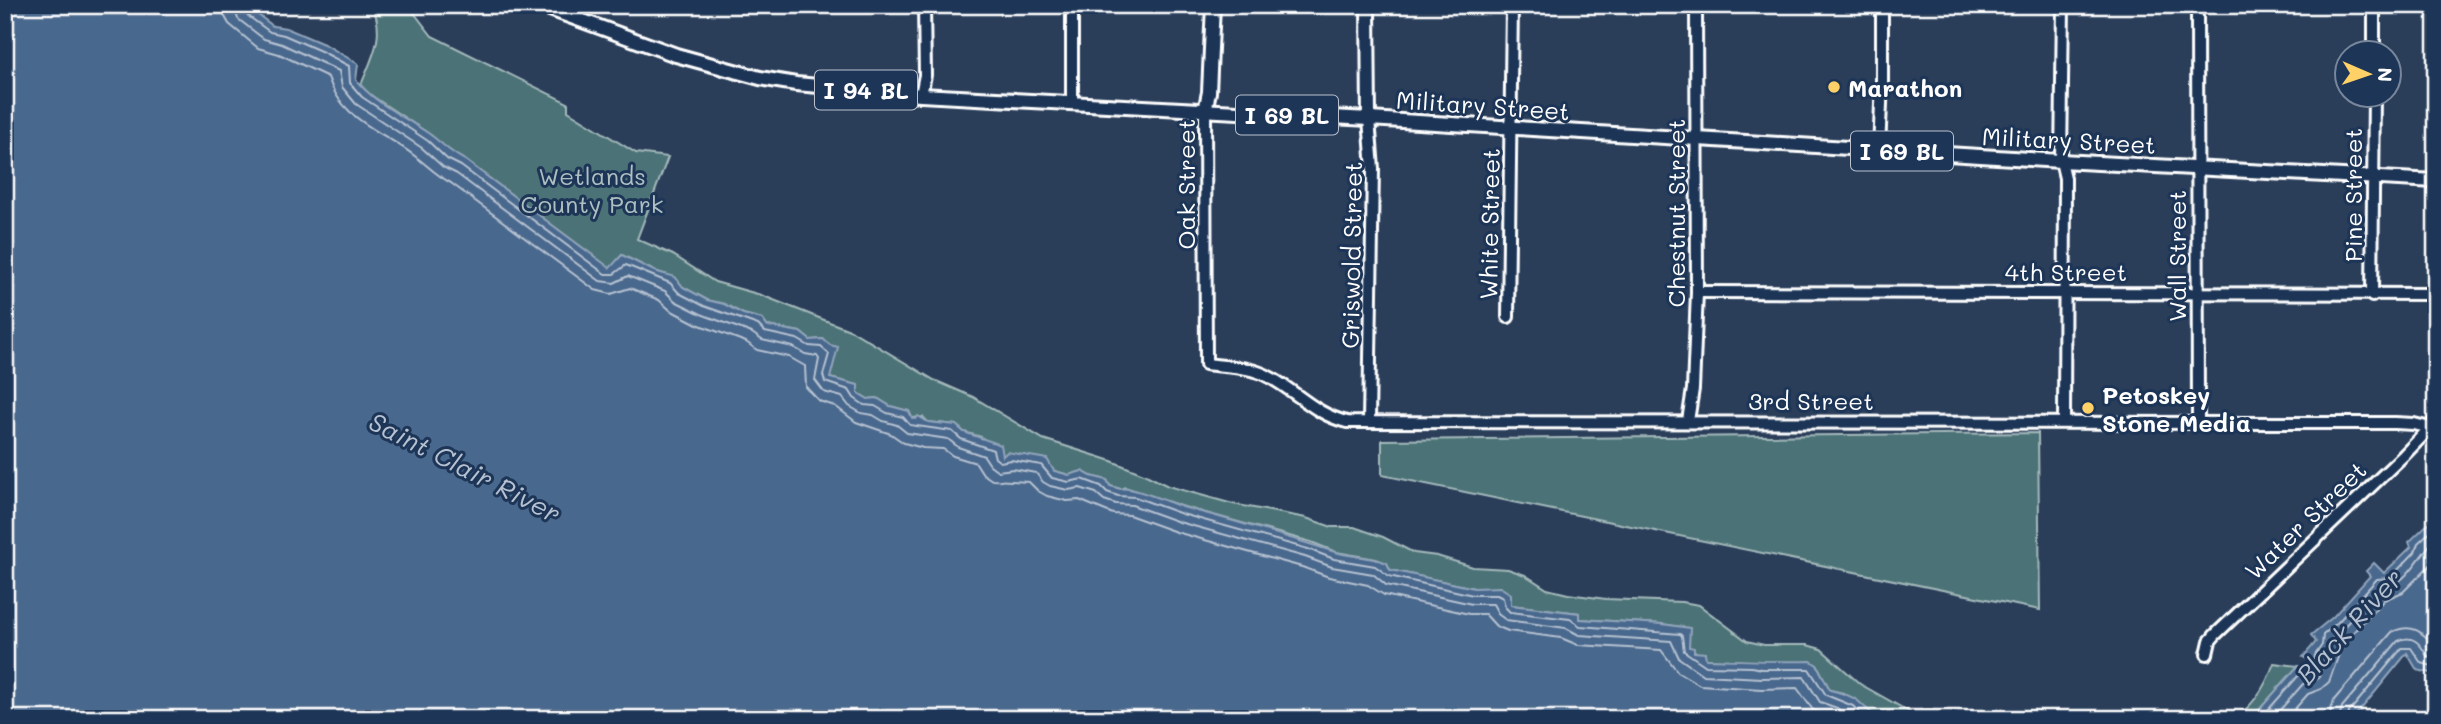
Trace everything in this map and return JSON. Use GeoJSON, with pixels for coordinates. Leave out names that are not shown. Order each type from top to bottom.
{"type":"FeatureCollection","features":[{"type":"Feature","properties":{"kind":"main road","name":"Military Street"},"geometry":{"type":"LineString","coordinates":[[539,5],[560,10],[676,55],[760,78],[796,84],[921,95],[1369,118],[2061,161],[2436,181]]}},
{"type":"Feature","properties":{"kind":"main road","name":"Oak Street"},"geometry":{"type":"LineString","coordinates":[[1205,111],[1209,92],[1213,5]]}},
{"type":"Feature","properties":{"kind":"main road","name":"Griswold Street"},"geometry":{"type":"LineString","coordinates":[[1368,5],[1369,118]]}},
{"type":"Feature","properties":{"kind":"street"},"geometry":{"type":"LineString","coordinates":[[921,95],[925,75],[925,5]]}},
{"type":"Feature","properties":{"kind":"street"},"geometry":{"type":"LineString","coordinates":[[1072,5],[1072,103]]}},
{"type":"Feature","properties":{"kind":"street","name":"White Street"},"geometry":{"type":"LineString","coordinates":[[1508,317],[1512,5]]}},
{"type":"Feature","properties":{"kind":"street","name":"Chestnut Street"},"geometry":{"type":"LineString","coordinates":[[1688,421],[1693,389],[1697,292],[1696,5]]}},
{"type":"Feature","properties":{"kind":"street"},"geometry":{"type":"LineString","coordinates":[[1879,150],[1882,5]]}},
{"type":"Feature","properties":{"kind":"street"},"geometry":{"type":"LineString","coordinates":[[2063,5],[2061,161],[2065,178],[2064,422]]}},
{"type":"Feature","properties":{"kind":"street","name":"Wall Street"},"geometry":{"type":"LineString","coordinates":[[2197,5],[2198,422]]}},
{"type":"Feature","properties":{"kind":"street"},"geometry":{"type":"LineString","coordinates":[[2374,5],[2374,38]]}},
{"type":"Feature","properties":{"kind":"street","name":"Pine Street"},"geometry":{"type":"LineString","coordinates":[[2372,296],[2374,108]]}},
{"type":"Feature","properties":{"kind":"street","name":"Oak Street"},"geometry":{"type":"LineString","coordinates":[[1205,111],[1206,364]]}},
{"type":"Feature","properties":{"kind":"street","name":"Griswold Street"},"geometry":{"type":"LineString","coordinates":[[1369,118],[1373,139],[1369,422]]}},
{"type":"Feature","properties":{"kind":"street","name":"4th Street"},"geometry":{"type":"LineString","coordinates":[[1697,292],[2199,292],[2372,296],[2436,294]]}},
{"type":"Feature","properties":{"kind":"street","name":"3rd Street"},"geometry":{"type":"LineString","coordinates":[[1206,364],[1255,371],[1271,378],[1332,418],[1347,422],[2433,424]]}},
{"type":"Feature","properties":{"kind":"street","name":"Water Street"},"geometry":{"type":"LineString","coordinates":[[2207,654],[2210,641],[2215,635],[2433,424]]}},
{"type":"Feature","properties":{"kind":"green space","name":"Wetlands County Park"},"geometry":{"type":"Polygon","coordinates":[[[372,5],[408,5],[432,36],[568,103],[568,111],[636,153],[668,157],[637,239],[673,255],[715,282],[761,295],[852,331],[934,380],[973,397],[1043,439],[1109,460],[1168,486],[1233,504],[1306,518],[1332,527],[1354,527],[1383,537],[1414,553],[1437,556],[1473,567],[1508,569],[1525,575],[1547,589],[1606,599],[1699,605],[1747,641],[1764,645],[1807,645],[1821,649],[1860,684],[1922,719],[1881,719],[1843,693],[1830,690],[1817,665],[1706,659],[1689,647],[1689,628],[1579,619],[1579,613],[1511,605],[1500,588],[1474,588],[1390,570],[1387,563],[1376,559],[1336,552],[1311,542],[1184,507],[1125,487],[1121,489],[1110,486],[1107,480],[1082,471],[1069,475],[1003,456],[981,437],[964,432],[956,425],[928,422],[923,417],[912,418],[909,411],[890,406],[877,398],[868,399],[858,393],[858,385],[830,378],[829,345],[823,339],[810,340],[800,332],[767,326],[762,319],[707,300],[683,287],[675,277],[654,271],[622,255],[610,269],[465,160],[451,154],[432,136],[366,92],[361,85],[378,37],[372,5]]]}},
{"type":"Feature","properties":{"kind":"green space"},"geometry":{"type":"Polygon","coordinates":[[[2038,433],[2040,610],[1382,475],[1382,440],[2038,433]]]}},
{"type":"Feature","properties":{"kind":"green space"},"geometry":{"type":"Polygon","coordinates":[[[2274,663],[2298,666],[2251,719],[2232,719],[2246,709],[2258,695],[2274,663]]]}},
{"type":"Feature","properties":{"kind":"water","name":"Saint Clair River"},"geometry":{"type":"Polygon","coordinates":[[[5,5],[238,5],[249,8],[273,26],[286,28],[326,45],[358,64],[356,80],[372,96],[428,133],[610,268],[622,255],[654,271],[675,277],[683,287],[707,300],[762,319],[767,326],[800,332],[810,340],[823,339],[838,347],[830,378],[858,385],[858,393],[868,399],[877,398],[890,406],[909,411],[912,418],[916,419],[918,416],[928,422],[956,425],[964,432],[1001,445],[1003,456],[1007,452],[1047,459],[1054,471],[1069,475],[1082,471],[1107,480],[1110,486],[1142,492],[1186,508],[1335,552],[1381,561],[1387,563],[1390,570],[1474,588],[1500,587],[1511,594],[1511,605],[1579,613],[1579,619],[1690,628],[1689,647],[1694,648],[1694,652],[1705,653],[1706,659],[1811,661],[1817,665],[1830,690],[1855,699],[1881,719],[5,719],[5,5]]]}},
{"type":"Feature","properties":{"kind":"water","name":"Black River"},"geometry":{"type":"Polygon","coordinates":[[[2436,516],[2436,674],[2417,670],[2407,653],[2353,719],[2251,719],[2298,666],[2308,667],[2309,660],[2303,657],[2316,642],[2311,635],[2333,617],[2370,576],[2366,571],[2374,563],[2384,573],[2411,547],[2409,542],[2436,516]]]}},
{"type":"Feature","properties":{"kind":"place","name":"Marathon"},"geometry":{"type":"Point","coordinates":[1834,87]}},
{"type":"Feature","properties":{"kind":"place","name":"Petoskey Stone Media"},"geometry":{"type":"Point","coordinates":[2088,408]}}]}
